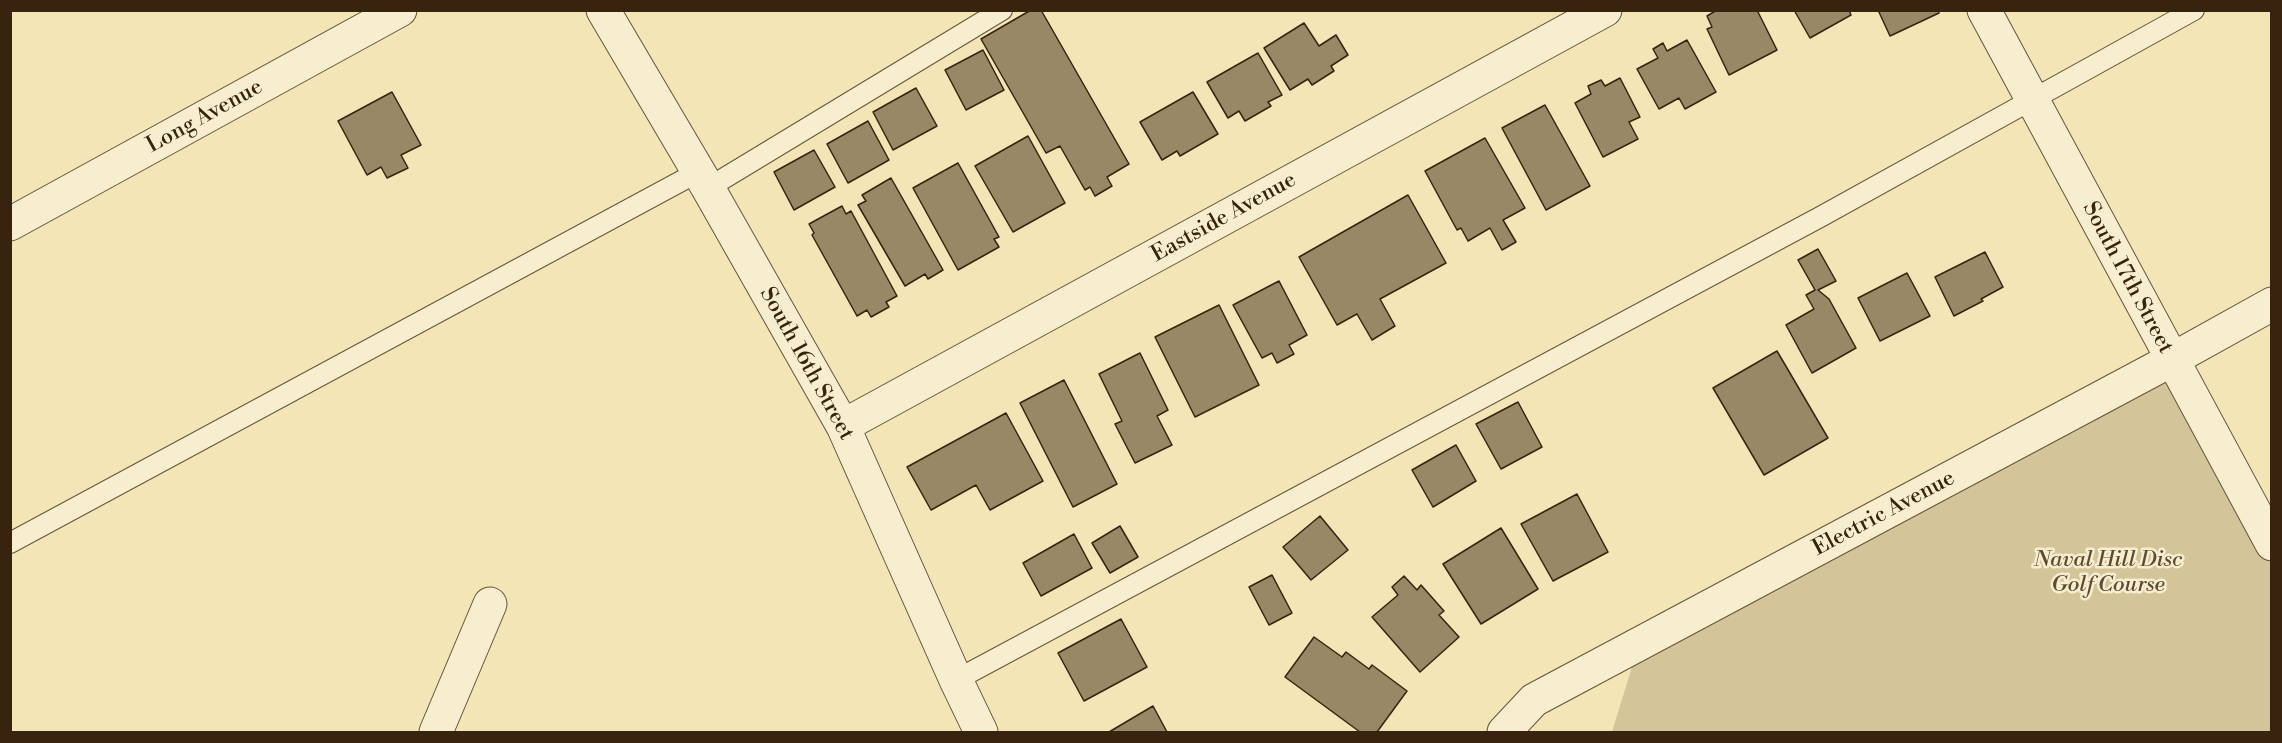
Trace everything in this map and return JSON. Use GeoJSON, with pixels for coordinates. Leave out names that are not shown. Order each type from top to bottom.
{"type":"FeatureCollection","features":[{"type":"Feature","properties":{"kind":"street","name":"Long Avenue"},"geometry":{"type":"LineString","coordinates":[[10,224],[400,10]]}},
{"type":"Feature","properties":{"kind":"street","name":"South 16th Street"},"geometry":{"type":"LineString","coordinates":[[603,10],[843,426],[981,732]]}},
{"type":"Feature","properties":{"kind":"street","name":"Eastside Avenue"},"geometry":{"type":"LineString","coordinates":[[843,426],[1605,10]]}},
{"type":"Feature","properties":{"kind":"street","name":"South 17th Street"},"geometry":{"type":"LineString","coordinates":[[1984,10],[2271,544]]}},
{"type":"Feature","properties":{"kind":"street","name":"Electric Avenue"},"geometry":{"type":"LineString","coordinates":[[1504,732],[1534,700],[2171,360],[2271,304]]}},
{"type":"Feature","properties":{"kind":"street"},"geometry":{"type":"LineString","coordinates":[[436,732],[490,604]]}},
{"type":"Feature","properties":{"kind":"lane"},"geometry":{"type":"LineString","coordinates":[[10,543],[703,180],[1002,10]]}},
{"type":"Feature","properties":{"kind":"lane"},"geometry":{"type":"LineString","coordinates":[[956,680],[1402,443],[2032,101],[2194,10]]}},
{"type":"Feature","properties":{"kind":"green space","name":"Naval Hill Disc Golf Course"},"geometry":{"type":"Polygon","coordinates":[[[2164,364],[2271,536],[2271,732],[1612,732],[1639,644],[2164,364]]]}},
{"type":"Feature","properties":{"kind":"building"},"geometry":{"type":"Polygon","coordinates":[[[1031,10],[1041,10],[1129,164],[1107,177],[1112,186],[1095,196],[1090,187],[1085,190],[1060,146],[1046,153],[981,39],[1031,10]]]}},
{"type":"Feature","properties":{"kind":"building"},"geometry":{"type":"Polygon","coordinates":[[[1717,10],[1757,10],[1777,50],[1729,75],[1707,29],[1712,27],[1707,16],[1717,10]]]}},
{"type":"Feature","properties":{"kind":"building"},"geometry":{"type":"Polygon","coordinates":[[[1794,10],[1849,10],[1851,15],[1810,38],[1794,10]]]}},
{"type":"Feature","properties":{"kind":"building"},"geometry":{"type":"Polygon","coordinates":[[[1878,10],[1938,10],[1939,13],[1890,36],[1878,10]]]}},
{"type":"Feature","properties":{"kind":"building"},"geometry":{"type":"Polygon","coordinates":[[[1304,23],[1319,46],[1336,35],[1348,55],[1331,66],[1334,71],[1312,85],[1308,79],[1290,90],[1264,48],[1304,23]]]}},
{"type":"Feature","properties":{"kind":"building"},"geometry":{"type":"Polygon","coordinates":[[[1687,40],[1716,92],[1685,109],[1679,98],[1659,109],[1637,69],[1658,58],[1653,49],[1663,43],[1667,51],[1687,40]]]}},
{"type":"Feature","properties":{"kind":"building"},"geometry":{"type":"Polygon","coordinates":[[[983,50],[1004,90],[966,110],[945,70],[983,50]]]}},
{"type":"Feature","properties":{"kind":"building"},"geometry":{"type":"Polygon","coordinates":[[[1258,53],[1282,95],[1268,102],[1271,106],[1245,121],[1239,111],[1228,118],[1207,82],[1258,53]]]}},
{"type":"Feature","properties":{"kind":"building"},"geometry":{"type":"Polygon","coordinates":[[[1620,78],[1640,117],[1629,122],[1638,139],[1603,157],[1575,103],[1591,94],[1588,86],[1601,80],[1605,86],[1620,78]]]}},
{"type":"Feature","properties":{"kind":"building"},"geometry":{"type":"Polygon","coordinates":[[[916,88],[937,126],[893,150],[873,112],[916,88]]]}},
{"type":"Feature","properties":{"kind":"building"},"geometry":{"type":"Polygon","coordinates":[[[392,92],[421,145],[401,155],[408,168],[387,178],[381,167],[367,175],[338,121],[392,92]]]}},
{"type":"Feature","properties":{"kind":"building"},"geometry":{"type":"Polygon","coordinates":[[[1193,92],[1218,134],[1180,156],[1177,151],[1162,160],[1140,122],[1193,92]]]}},
{"type":"Feature","properties":{"kind":"building"},"geometry":{"type":"Polygon","coordinates":[[[1545,105],[1590,186],[1546,210],[1502,128],[1545,105]]]}},
{"type":"Feature","properties":{"kind":"building"},"geometry":{"type":"Polygon","coordinates":[[[868,121],[889,160],[848,183],[827,144],[868,121]]]}},
{"type":"Feature","properties":{"kind":"building"},"geometry":{"type":"Polygon","coordinates":[[[1028,136],[1065,203],[1013,232],[975,166],[1028,136]]]}},
{"type":"Feature","properties":{"kind":"building"},"geometry":{"type":"Polygon","coordinates":[[[1485,138],[1525,208],[1503,220],[1516,242],[1502,250],[1490,228],[1468,241],[1461,228],[1457,230],[1425,171],[1485,138]]]}},
{"type":"Feature","properties":{"kind":"building"},"geometry":{"type":"Polygon","coordinates":[[[814,150],[835,187],[794,210],[774,172],[814,150]]]}},
{"type":"Feature","properties":{"kind":"building"},"geometry":{"type":"Polygon","coordinates":[[[958,163],[999,237],[994,239],[999,247],[958,270],[913,188],[958,163]]]}},
{"type":"Feature","properties":{"kind":"building"},"geometry":{"type":"Polygon","coordinates":[[[891,178],[943,270],[928,279],[925,274],[905,286],[858,205],[866,201],[862,195],[891,178]]]}},
{"type":"Feature","properties":{"kind":"building"},"geometry":{"type":"Polygon","coordinates":[[[1408,195],[1446,263],[1380,299],[1395,326],[1372,340],[1357,314],[1337,325],[1299,257],[1408,195]]]}},
{"type":"Feature","properties":{"kind":"building"},"geometry":{"type":"Polygon","coordinates":[[[842,206],[846,214],[851,211],[897,296],[886,302],[889,307],[871,317],[867,310],[857,316],[812,235],[814,233],[809,224],[842,206]]]}},
{"type":"Feature","properties":{"kind":"building"},"geometry":{"type":"Polygon","coordinates":[[[1818,249],[1836,281],[1818,290],[1829,299],[1856,348],[1812,373],[1786,325],[1814,309],[1806,295],[1815,290],[1798,260],[1818,249]]]}},
{"type":"Feature","properties":{"kind":"building"},"geometry":{"type":"Polygon","coordinates":[[[1985,252],[2003,287],[1981,299],[1983,301],[1954,316],[1935,277],[1985,252]]]}},
{"type":"Feature","properties":{"kind":"building"},"geometry":{"type":"Polygon","coordinates":[[[1907,273],[1930,316],[1880,341],[1858,298],[1907,273]]]}},
{"type":"Feature","properties":{"kind":"building"},"geometry":{"type":"Polygon","coordinates":[[[1279,281],[1307,335],[1289,345],[1294,354],[1277,363],[1272,353],[1262,358],[1233,305],[1279,281]]]}},
{"type":"Feature","properties":{"kind":"building"},"geometry":{"type":"Polygon","coordinates":[[[1219,305],[1259,385],[1195,417],[1155,337],[1219,305]]]}},
{"type":"Feature","properties":{"kind":"building"},"geometry":{"type":"Polygon","coordinates":[[[1777,351],[1828,438],[1764,475],[1713,388],[1777,351]]]}},
{"type":"Feature","properties":{"kind":"building"},"geometry":{"type":"Polygon","coordinates":[[[1140,353],[1168,410],[1157,416],[1172,445],[1135,463],[1115,424],[1122,421],[1099,374],[1140,353]]]}},
{"type":"Feature","properties":{"kind":"building"},"geometry":{"type":"Polygon","coordinates":[[[1064,380],[1117,484],[1073,507],[1020,403],[1064,380]]]}},
{"type":"Feature","properties":{"kind":"building"},"geometry":{"type":"Polygon","coordinates":[[[1518,402],[1542,447],[1501,469],[1476,424],[1518,402]]]}},
{"type":"Feature","properties":{"kind":"building"},"geometry":{"type":"Polygon","coordinates":[[[1006,413],[1043,481],[990,510],[976,485],[931,510],[907,467],[1006,413]]]}},
{"type":"Feature","properties":{"kind":"building"},"geometry":{"type":"Polygon","coordinates":[[[1456,445],[1476,481],[1433,507],[1412,470],[1456,445]]]}},
{"type":"Feature","properties":{"kind":"building"},"geometry":{"type":"Polygon","coordinates":[[[1577,494],[1608,552],[1553,581],[1521,524],[1577,494]]]}},
{"type":"Feature","properties":{"kind":"building"},"geometry":{"type":"Polygon","coordinates":[[[1320,516],[1348,550],[1311,580],[1283,547],[1320,516]]]}},
{"type":"Feature","properties":{"kind":"building"},"geometry":{"type":"Polygon","coordinates":[[[1120,526],[1138,557],[1110,573],[1092,543],[1120,526]]]}},
{"type":"Feature","properties":{"kind":"building"},"geometry":{"type":"Polygon","coordinates":[[[1501,528],[1538,589],[1481,624],[1443,564],[1501,528]]]}},
{"type":"Feature","properties":{"kind":"building"},"geometry":{"type":"Polygon","coordinates":[[[1074,534],[1092,568],[1041,596],[1023,563],[1074,534]]]}},
{"type":"Feature","properties":{"kind":"building"},"geometry":{"type":"Polygon","coordinates":[[[1272,575],[1292,613],[1269,625],[1249,587],[1272,575]]]}},
{"type":"Feature","properties":{"kind":"building"},"geometry":{"type":"Polygon","coordinates":[[[1404,576],[1417,590],[1421,585],[1444,611],[1439,615],[1459,637],[1420,672],[1372,617],[1398,595],[1392,587],[1404,576]]]}},
{"type":"Feature","properties":{"kind":"building"},"geometry":{"type":"Polygon","coordinates":[[[1121,619],[1147,667],[1084,701],[1058,653],[1121,619]]]}},
{"type":"Feature","properties":{"kind":"building"},"geometry":{"type":"Polygon","coordinates":[[[1314,637],[1342,657],[1346,652],[1369,669],[1372,665],[1407,691],[1377,732],[1360,732],[1285,677],[1314,637]]]}},
{"type":"Feature","properties":{"kind":"building"},"geometry":{"type":"Polygon","coordinates":[[[1153,706],[1167,732],[1109,732],[1153,706]]]}}]}
